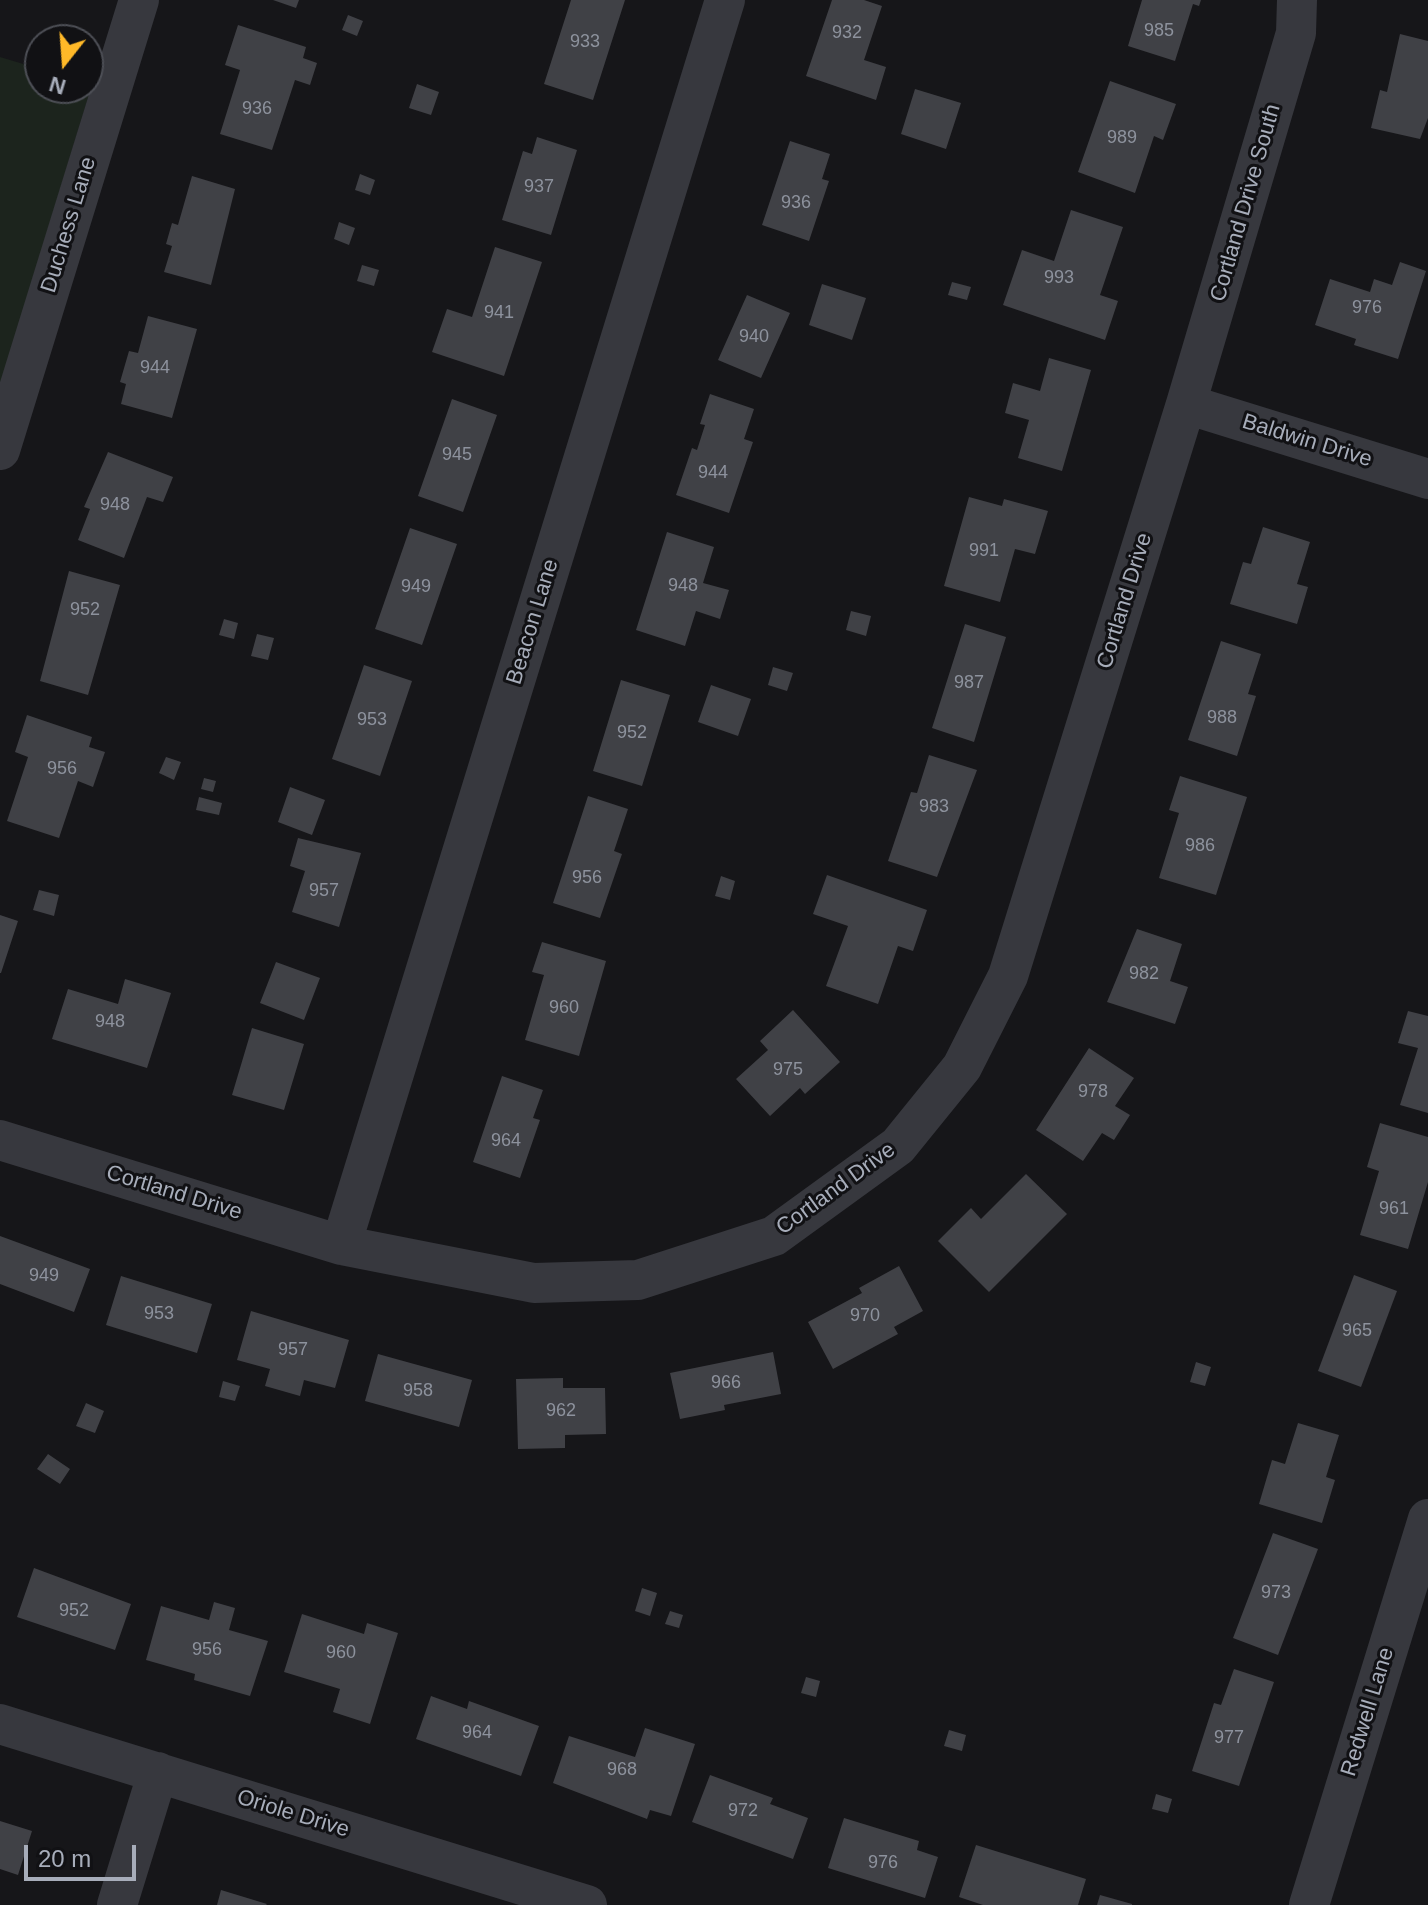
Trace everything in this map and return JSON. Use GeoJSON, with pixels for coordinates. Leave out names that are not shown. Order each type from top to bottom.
{"type":"FeatureCollection","features":[{"type":"Feature","properties":{"kind":"street","name":"Duchess Lane"},"geometry":{"type":"LineString","coordinates":[[0,450],[139,0]]}},
{"type":"Feature","properties":{"kind":"street","name":"Beacon Lane"},"geometry":{"type":"LineString","coordinates":[[341,1245],[725,0]]}},
{"type":"Feature","properties":{"kind":"street","name":"Cortland Drive South"},"geometry":{"type":"LineString","coordinates":[[1186,404],[1296,33],[1297,0]]}},
{"type":"Feature","properties":{"kind":"street","name":"Cortland Drive"},"geometry":{"type":"LineString","coordinates":[[0,1140],[341,1245],[534,1283],[638,1280],[774,1236],[898,1146],[962,1067],[1008,976],[1186,404]]}},
{"type":"Feature","properties":{"kind":"street","name":"Baldwin Drive"},"geometry":{"type":"LineString","coordinates":[[1186,404],[1428,479]]}},
{"type":"Feature","properties":{"kind":"street","name":"Redwell Lane"},"geometry":{"type":"LineString","coordinates":[[1309,1905],[1428,1519]]}},
{"type":"Feature","properties":{"kind":"street","name":"Oriole Drive"},"geometry":{"type":"LineString","coordinates":[[0,1724],[587,1905]]}},
{"type":"Feature","properties":{"kind":"street"},"geometry":{"type":"LineString","coordinates":[[117,1905],[158,1772]]}},
{"type":"Feature","properties":{"kind":"shaded area"},"geometry":{"type":"Polygon","coordinates":[[[0,57],[24,64],[24,104],[86,104],[0,386],[0,57]]]}},
{"type":"Feature","properties":{"kind":"building"},"geometry":{"type":"Polygon","coordinates":[[[273,0],[299,0],[296,8],[273,0]]]}},
{"type":"Feature","properties":{"kind":"building"},"geometry":{"type":"Polygon","coordinates":[[[571,0],[625,0],[593,100],[544,84],[571,0]]]}},
{"type":"Feature","properties":{"kind":"building"},"geometry":{"type":"Polygon","coordinates":[[[832,0],[864,0],[882,6],[864,60],[886,67],[876,100],[806,76],[832,0]]]}},
{"type":"Feature","properties":{"kind":"building"},"geometry":{"type":"Polygon","coordinates":[[[1142,0],[1201,0],[1199,6],[1193,4],[1175,61],[1128,46],[1142,0]]]}},
{"type":"Feature","properties":{"kind":"building"},"geometry":{"type":"Polygon","coordinates":[[[348,15],[363,21],[357,36],[342,30],[348,15]]]}},
{"type":"Feature","properties":{"kind":"building"},"geometry":{"type":"Polygon","coordinates":[[[238,25],[306,47],[303,58],[317,63],[310,85],[295,80],[272,150],[220,134],[240,70],[225,65],[238,25]]]}},
{"type":"Feature","properties":{"kind":"building"},"geometry":{"type":"Polygon","coordinates":[[[1400,34],[1428,41],[1428,118],[1420,139],[1371,128],[1380,90],[1387,92],[1400,34]]]}},
{"type":"Feature","properties":{"kind":"building"},"geometry":{"type":"Polygon","coordinates":[[[1110,81],[1176,104],[1163,140],[1154,136],[1135,193],[1078,172],[1110,81]]]}},
{"type":"Feature","properties":{"kind":"building"},"geometry":{"type":"Polygon","coordinates":[[[417,84],[439,92],[431,115],[409,108],[417,84]]]}},
{"type":"Feature","properties":{"kind":"building"},"geometry":{"type":"Polygon","coordinates":[[[915,89],[961,103],[946,149],[901,134],[915,89]]]}},
{"type":"Feature","properties":{"kind":"building"},"geometry":{"type":"Polygon","coordinates":[[[537,137],[577,150],[551,235],[502,220],[523,151],[532,154],[537,137]]]}},
{"type":"Feature","properties":{"kind":"building"},"geometry":{"type":"Polygon","coordinates":[[[790,141],[830,154],[822,179],[829,181],[809,241],[762,225],[790,141]]]}},
{"type":"Feature","properties":{"kind":"building"},"geometry":{"type":"Polygon","coordinates":[[[360,174],[375,180],[370,195],[355,190],[360,174]]]}},
{"type":"Feature","properties":{"kind":"building"},"geometry":{"type":"Polygon","coordinates":[[[192,176],[235,189],[211,285],[164,272],[172,246],[166,244],[172,223],[178,225],[192,176]]]}},
{"type":"Feature","properties":{"kind":"building"},"geometry":{"type":"Polygon","coordinates":[[[1071,210],[1123,227],[1100,295],[1118,301],[1105,340],[1003,305],[1022,250],[1054,261],[1071,210]]]}},
{"type":"Feature","properties":{"kind":"building"},"geometry":{"type":"Polygon","coordinates":[[[339,222],[355,228],[349,245],[334,239],[339,222]]]}},
{"type":"Feature","properties":{"kind":"building"},"geometry":{"type":"Polygon","coordinates":[[[495,247],[542,262],[504,376],[432,352],[447,309],[472,317],[495,247]]]}},
{"type":"Feature","properties":{"kind":"building"},"geometry":{"type":"Polygon","coordinates":[[[1400,262],[1426,271],[1398,359],[1354,345],[1356,339],[1315,325],[1330,279],[1370,292],[1374,279],[1392,285],[1400,262]]]}},
{"type":"Feature","properties":{"kind":"building"},"geometry":{"type":"Polygon","coordinates":[[[362,265],[379,270],[374,286],[357,281],[362,265]]]}},
{"type":"Feature","properties":{"kind":"building"},"geometry":{"type":"Polygon","coordinates":[[[952,282],[971,287],[967,300],[948,295],[952,282]]]}},
{"type":"Feature","properties":{"kind":"building"},"geometry":{"type":"Polygon","coordinates":[[[822,284],[866,298],[852,340],[809,325],[822,284]]]}},
{"type":"Feature","properties":{"kind":"building"},"geometry":{"type":"Polygon","coordinates":[[[747,295],[790,313],[761,378],[718,360],[747,295]]]}},
{"type":"Feature","properties":{"kind":"building"},"geometry":{"type":"Polygon","coordinates":[[[148,316],[197,329],[172,418],[121,404],[126,384],[120,382],[129,351],[138,353],[148,316]]]}},
{"type":"Feature","properties":{"kind":"building"},"geometry":{"type":"Polygon","coordinates":[[[1049,358],[1091,370],[1062,471],[1018,458],[1029,420],[1005,413],[1013,383],[1040,391],[1049,358]]]}},
{"type":"Feature","properties":{"kind":"building"},"geometry":{"type":"Polygon","coordinates":[[[710,394],[754,409],[744,439],[753,442],[729,513],[676,495],[692,448],[697,450],[705,425],[700,424],[710,394]]]}},
{"type":"Feature","properties":{"kind":"building"},"geometry":{"type":"Polygon","coordinates":[[[452,399],[497,415],[463,512],[418,496],[452,399]]]}},
{"type":"Feature","properties":{"kind":"building"},"geometry":{"type":"Polygon","coordinates":[[[108,452],[173,477],[163,502],[147,497],[124,558],[78,540],[90,509],[84,507],[108,452]]]}},
{"type":"Feature","properties":{"kind":"building"},"geometry":{"type":"Polygon","coordinates":[[[969,497],[1002,506],[1004,499],[1048,511],[1035,554],[1015,549],[1000,602],[944,586],[969,497]]]}},
{"type":"Feature","properties":{"kind":"building"},"geometry":{"type":"Polygon","coordinates":[[[1263,527],[1310,542],[1297,584],[1308,587],[1297,624],[1230,604],[1243,562],[1251,564],[1263,527]]]}},
{"type":"Feature","properties":{"kind":"building"},"geometry":{"type":"Polygon","coordinates":[[[410,528],[457,544],[422,645],[375,629],[410,528]]]}},
{"type":"Feature","properties":{"kind":"building"},"geometry":{"type":"Polygon","coordinates":[[[667,532],[714,547],[703,583],[729,590],[720,619],[696,611],[685,646],[636,630],[667,532]]]}},
{"type":"Feature","properties":{"kind":"building"},"geometry":{"type":"Polygon","coordinates":[[[69,571],[120,585],[88,695],[40,681],[69,571]]]}},
{"type":"Feature","properties":{"kind":"building"},"geometry":{"type":"Polygon","coordinates":[[[851,611],[871,616],[866,636],[846,630],[851,611]]]}},
{"type":"Feature","properties":{"kind":"building"},"geometry":{"type":"Polygon","coordinates":[[[224,619],[238,623],[234,639],[219,635],[224,619]]]}},
{"type":"Feature","properties":{"kind":"building"},"geometry":{"type":"Polygon","coordinates":[[[965,624],[1006,637],[974,742],[932,728],[965,624]]]}},
{"type":"Feature","properties":{"kind":"building"},"geometry":{"type":"Polygon","coordinates":[[[257,634],[274,638],[268,660],[251,656],[257,634]]]}},
{"type":"Feature","properties":{"kind":"building"},"geometry":{"type":"Polygon","coordinates":[[[1221,641],[1261,654],[1248,694],[1256,696],[1237,756],[1188,740],[1221,641]]]}},
{"type":"Feature","properties":{"kind":"building"},"geometry":{"type":"Polygon","coordinates":[[[364,665],[412,681],[380,776],[332,759],[364,665]]]}},
{"type":"Feature","properties":{"kind":"building"},"geometry":{"type":"Polygon","coordinates":[[[773,667],[793,673],[787,691],[768,685],[773,667]]]}},
{"type":"Feature","properties":{"kind":"building"},"geometry":{"type":"Polygon","coordinates":[[[621,680],[670,695],[642,786],[593,771],[621,680]]]}},
{"type":"Feature","properties":{"kind":"building"},"geometry":{"type":"Polygon","coordinates":[[[711,685],[751,699],[738,736],[698,722],[711,685]]]}},
{"type":"Feature","properties":{"kind":"building"},"geometry":{"type":"Polygon","coordinates":[[[27,715],[92,737],[89,747],[105,752],[93,787],[78,781],[59,838],[7,821],[28,757],[15,752],[27,715]]]}},
{"type":"Feature","properties":{"kind":"building"},"geometry":{"type":"Polygon","coordinates":[[[929,755],[977,770],[937,877],[888,861],[911,792],[917,793],[929,755]]]}},
{"type":"Feature","properties":{"kind":"building"},"geometry":{"type":"Polygon","coordinates":[[[166,757],[181,762],[174,780],[159,773],[166,757]]]}},
{"type":"Feature","properties":{"kind":"building"},"geometry":{"type":"Polygon","coordinates":[[[1180,776],[1247,797],[1216,895],[1159,878],[1179,813],[1169,810],[1180,776]]]}},
{"type":"Feature","properties":{"kind":"building"},"geometry":{"type":"Polygon","coordinates":[[[204,778],[216,781],[213,792],[201,789],[204,778]]]}},
{"type":"Feature","properties":{"kind":"building"},"geometry":{"type":"Polygon","coordinates":[[[290,787],[325,800],[312,835],[278,822],[290,787]]]}},
{"type":"Feature","properties":{"kind":"building"},"geometry":{"type":"Polygon","coordinates":[[[588,796],[628,809],[614,851],[622,854],[600,918],[553,903],[588,796]]]}},
{"type":"Feature","properties":{"kind":"building"},"geometry":{"type":"Polygon","coordinates":[[[199,797],[222,803],[219,815],[196,810],[199,797]]]}},
{"type":"Feature","properties":{"kind":"building"},"geometry":{"type":"Polygon","coordinates":[[[298,838],[361,853],[339,927],[292,912],[305,871],[290,866],[298,838]]]}},
{"type":"Feature","properties":{"kind":"building"},"geometry":{"type":"Polygon","coordinates":[[[827,875],[927,910],[913,951],[898,946],[878,1004],[826,986],[848,926],[813,914],[827,875]]]}},
{"type":"Feature","properties":{"kind":"building"},"geometry":{"type":"Polygon","coordinates":[[[721,876],[735,881],[730,900],[715,896],[721,876]]]}},
{"type":"Feature","properties":{"kind":"building"},"geometry":{"type":"Polygon","coordinates":[[[39,890],[59,895],[54,916],[33,910],[39,890]]]}},
{"type":"Feature","properties":{"kind":"building"},"geometry":{"type":"Polygon","coordinates":[[[0,915],[18,921],[1,973],[0,973],[0,915]]]}},
{"type":"Feature","properties":{"kind":"building"},"geometry":{"type":"Polygon","coordinates":[[[1137,929],[1182,944],[1170,981],[1188,987],[1175,1024],[1107,1002],[1137,929]]]}},
{"type":"Feature","properties":{"kind":"building"},"geometry":{"type":"Polygon","coordinates":[[[542,942],[606,961],[579,1056],[525,1040],[544,975],[532,972],[542,942]]]}},
{"type":"Feature","properties":{"kind":"building"},"geometry":{"type":"Polygon","coordinates":[[[276,962],[320,978],[304,1020],[260,1003],[276,962]]]}},
{"type":"Feature","properties":{"kind":"building"},"geometry":{"type":"Polygon","coordinates":[[[125,979],[171,993],[147,1068],[52,1039],[68,989],[118,1004],[125,979]]]}},
{"type":"Feature","properties":{"kind":"building"},"geometry":{"type":"Polygon","coordinates":[[[793,1010],[840,1062],[805,1094],[800,1088],[770,1116],[736,1079],[768,1050],[760,1041],[793,1010]]]}},
{"type":"Feature","properties":{"kind":"building"},"geometry":{"type":"Polygon","coordinates":[[[1408,1011],[1428,1016],[1428,1113],[1400,1105],[1418,1048],[1398,1043],[1408,1011]]]}},
{"type":"Feature","properties":{"kind":"building"},"geometry":{"type":"Polygon","coordinates":[[[252,1028],[304,1044],[284,1110],[232,1095],[252,1028]]]}},
{"type":"Feature","properties":{"kind":"building"},"geometry":{"type":"Polygon","coordinates":[[[1089,1048],[1134,1078],[1115,1106],[1130,1115],[1114,1140],[1102,1133],[1083,1161],[1036,1130],[1089,1048]]]}},
{"type":"Feature","properties":{"kind":"building"},"geometry":{"type":"Polygon","coordinates":[[[502,1076],[543,1090],[533,1118],[540,1120],[520,1178],[473,1162],[502,1076]]]}},
{"type":"Feature","properties":{"kind":"building"},"geometry":{"type":"Polygon","coordinates":[[[1380,1123],[1428,1137],[1428,1182],[1408,1249],[1360,1235],[1379,1171],[1367,1167],[1380,1123]]]}},
{"type":"Feature","properties":{"kind":"building"},"geometry":{"type":"Polygon","coordinates":[[[1026,1174],[1067,1214],[989,1292],[938,1241],[971,1208],[981,1219],[1026,1174]]]}},
{"type":"Feature","properties":{"kind":"building"},"geometry":{"type":"Polygon","coordinates":[[[0,1236],[90,1269],[74,1312],[0,1284],[0,1236]]]}},
{"type":"Feature","properties":{"kind":"building"},"geometry":{"type":"Polygon","coordinates":[[[899,1266],[923,1311],[894,1327],[898,1334],[833,1369],[808,1322],[862,1293],[859,1288],[899,1266]]]}},
{"type":"Feature","properties":{"kind":"building"},"geometry":{"type":"Polygon","coordinates":[[[1354,1275],[1397,1291],[1361,1387],[1318,1371],[1354,1275]]]}},
{"type":"Feature","properties":{"kind":"building"},"geometry":{"type":"Polygon","coordinates":[[[121,1276],[212,1304],[197,1353],[106,1325],[121,1276]]]}},
{"type":"Feature","properties":{"kind":"building"},"geometry":{"type":"Polygon","coordinates":[[[251,1311],[349,1340],[335,1388],[304,1380],[300,1396],[265,1386],[270,1369],[237,1360],[251,1311]]]}},
{"type":"Feature","properties":{"kind":"building"},"geometry":{"type":"Polygon","coordinates":[[[773,1352],[781,1394],[724,1405],[725,1410],[680,1419],[670,1373],[773,1352]]]}},
{"type":"Feature","properties":{"kind":"building"},"geometry":{"type":"Polygon","coordinates":[[[378,1354],[472,1380],[459,1427],[365,1401],[378,1354]]]}},
{"type":"Feature","properties":{"kind":"building"},"geometry":{"type":"Polygon","coordinates":[[[1196,1362],[1211,1367],[1205,1386],[1190,1382],[1196,1362]]]}},
{"type":"Feature","properties":{"kind":"building"},"geometry":{"type":"Polygon","coordinates":[[[563,1378],[563,1388],[605,1388],[606,1434],[565,1435],[565,1448],[518,1449],[516,1379],[563,1378]]]}},
{"type":"Feature","properties":{"kind":"building"},"geometry":{"type":"Polygon","coordinates":[[[223,1381],[240,1386],[235,1401],[219,1397],[223,1381]]]}},
{"type":"Feature","properties":{"kind":"building"},"geometry":{"type":"Polygon","coordinates":[[[86,1403],[104,1411],[95,1433],[76,1426],[86,1403]]]}},
{"type":"Feature","properties":{"kind":"building"},"geometry":{"type":"Polygon","coordinates":[[[1298,1423],[1339,1435],[1326,1477],[1335,1480],[1322,1523],[1259,1504],[1272,1460],[1285,1464],[1298,1423]]]}},
{"type":"Feature","properties":{"kind":"building"},"geometry":{"type":"Polygon","coordinates":[[[48,1454],[70,1469],[60,1484],[37,1469],[48,1454]]]}},
{"type":"Feature","properties":{"kind":"building"},"geometry":{"type":"Polygon","coordinates":[[[1273,1533],[1318,1549],[1278,1655],[1233,1638],[1273,1533]]]}},
{"type":"Feature","properties":{"kind":"building"},"geometry":{"type":"Polygon","coordinates":[[[34,1568],[131,1604],[115,1650],[17,1617],[34,1568]]]}},
{"type":"Feature","properties":{"kind":"building"},"geometry":{"type":"Polygon","coordinates":[[[642,1588],[657,1593],[650,1616],[635,1611],[642,1588]]]}},
{"type":"Feature","properties":{"kind":"building"},"geometry":{"type":"Polygon","coordinates":[[[214,1602],[235,1608],[229,1630],[268,1641],[250,1696],[194,1680],[195,1674],[146,1660],[161,1606],[209,1620],[214,1602]]]}},
{"type":"Feature","properties":{"kind":"building"},"geometry":{"type":"Polygon","coordinates":[[[670,1611],[683,1615],[679,1628],[665,1624],[670,1611]]]}},
{"type":"Feature","properties":{"kind":"building"},"geometry":{"type":"Polygon","coordinates":[[[302,1614],[364,1634],[367,1623],[398,1633],[370,1724],[333,1712],[340,1689],[284,1672],[302,1614]]]}},
{"type":"Feature","properties":{"kind":"building"},"geometry":{"type":"Polygon","coordinates":[[[1234,1669],[1274,1682],[1239,1786],[1192,1771],[1214,1703],[1221,1705],[1234,1669]]]}},
{"type":"Feature","properties":{"kind":"building"},"geometry":{"type":"Polygon","coordinates":[[[806,1677],[820,1681],[816,1697],[801,1693],[806,1677]]]}},
{"type":"Feature","properties":{"kind":"building"},"geometry":{"type":"Polygon","coordinates":[[[431,1696],[467,1709],[469,1701],[539,1726],[521,1776],[416,1739],[431,1696]]]}},
{"type":"Feature","properties":{"kind":"building"},"geometry":{"type":"Polygon","coordinates":[[[645,1728],[695,1744],[671,1816],[650,1810],[647,1819],[553,1783],[569,1736],[635,1757],[645,1728]]]}},
{"type":"Feature","properties":{"kind":"building"},"geometry":{"type":"Polygon","coordinates":[[[949,1730],[966,1735],[962,1751],[944,1746],[949,1730]]]}},
{"type":"Feature","properties":{"kind":"building"},"geometry":{"type":"Polygon","coordinates":[[[710,1775],[773,1798],[770,1804],[808,1818],[793,1859],[692,1822],[710,1775]]]}},
{"type":"Feature","properties":{"kind":"building"},"geometry":{"type":"Polygon","coordinates":[[[1156,1794],[1172,1799],[1168,1813],[1152,1809],[1156,1794]]]}},
{"type":"Feature","properties":{"kind":"building"},"geometry":{"type":"Polygon","coordinates":[[[844,1818],[919,1841],[917,1850],[938,1857],[925,1898],[828,1868],[844,1818]]]}},
{"type":"Feature","properties":{"kind":"building"},"geometry":{"type":"Polygon","coordinates":[[[0,1821],[32,1831],[18,1875],[0,1869],[0,1821]]]}},
{"type":"Feature","properties":{"kind":"building"},"geometry":{"type":"Polygon","coordinates":[[[976,1845],[1086,1879],[1078,1905],[983,1905],[959,1897],[976,1845]]]}},
{"type":"Feature","properties":{"kind":"building"},"geometry":{"type":"Polygon","coordinates":[[[221,1890],[267,1904],[217,1905],[221,1890]]]}},
{"type":"Feature","properties":{"kind":"building"},"geometry":{"type":"Polygon","coordinates":[[[1100,1895],[1132,1904],[1132,1905],[1097,1905],[1100,1895]]]}}]}
